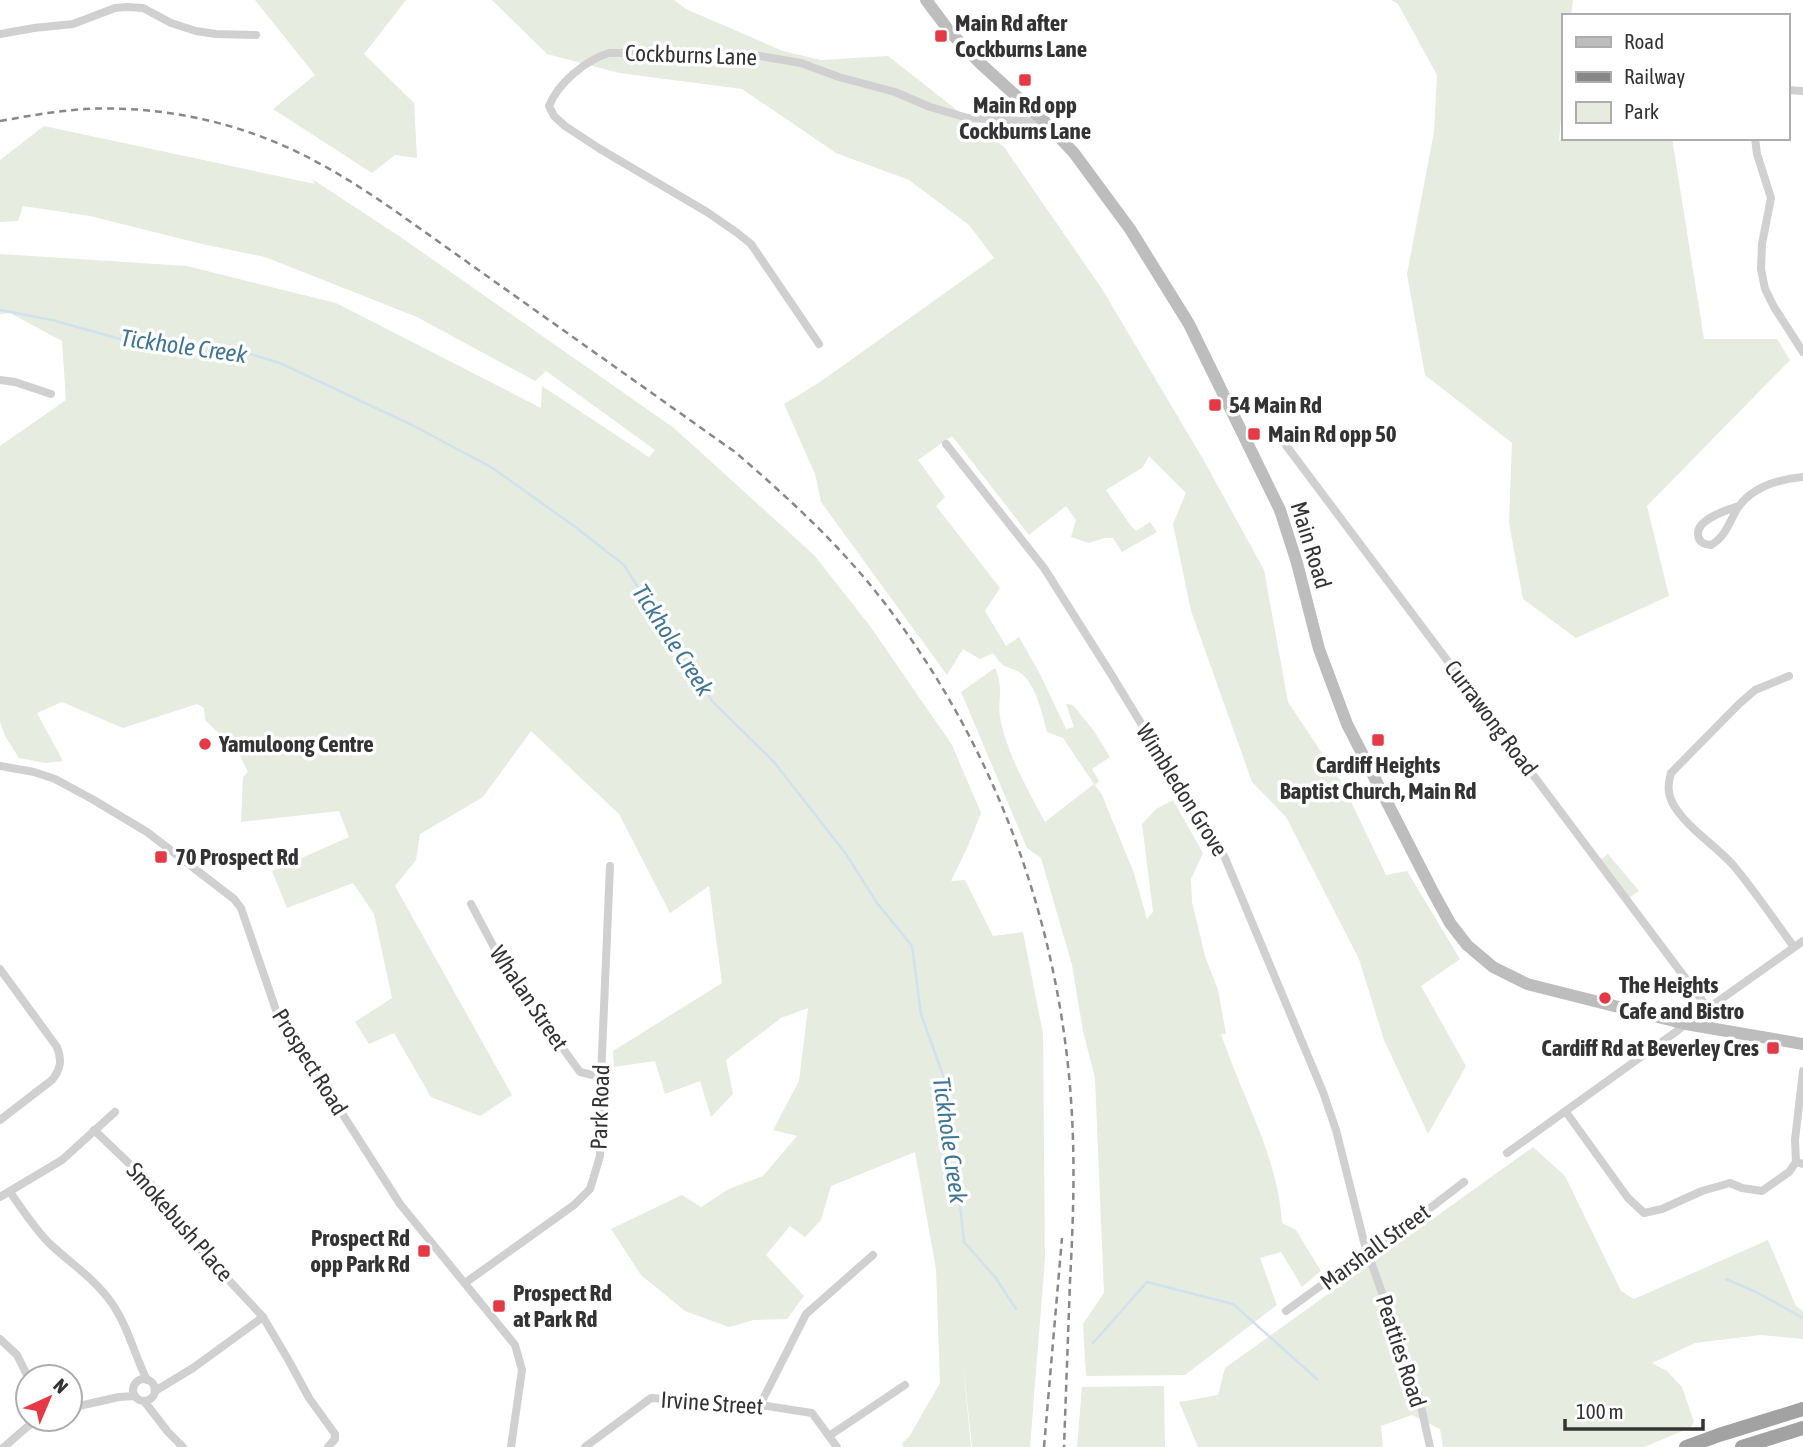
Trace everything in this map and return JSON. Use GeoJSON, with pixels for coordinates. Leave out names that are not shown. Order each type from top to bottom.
{"type":"FeatureCollection","features":[{"type":"Feature","properties":{"kind":"highway"},"geometry":{"type":"LineString","coordinates":[[1686,1447],[1803,1409]]}},
{"type":"Feature","properties":{"kind":"highway"},"geometry":{"type":"LineString","coordinates":[[1742,1447],[1803,1428]]}},
{"type":"Feature","properties":{"kind":"main road","name":"Main Road"},"geometry":{"type":"LineString","coordinates":[[926,0],[950,32],[1074,153],[1130,229],[1189,324],[1280,510],[1319,649],[1347,724],[1433,892],[1450,923],[1467,945],[1493,967],[1527,984],[1686,1024],[1803,1044]]}},
{"type":"Feature","properties":{"kind":"street"},"geometry":{"type":"LineString","coordinates":[[0,34],[73,24],[127,6],[143,8],[171,23],[196,31],[256,35]]}},
{"type":"Feature","properties":{"kind":"street","name":"Cockburns Lane"},"geometry":{"type":"LineString","coordinates":[[820,344],[751,244],[707,212],[600,149],[554,116],[550,106],[562,83],[600,56],[609,53],[760,56],[801,63],[968,118],[1045,122]]}},
{"type":"Feature","properties":{"kind":"street"},"geometry":{"type":"LineString","coordinates":[[1755,140],[1771,198],[1762,244],[1761,269],[1765,289],[1803,352]]}},
{"type":"Feature","properties":{"kind":"street"},"geometry":{"type":"LineString","coordinates":[[0,380],[51,394]]}},
{"type":"Feature","properties":{"kind":"street","name":"Currawong Road"},"geometry":{"type":"LineString","coordinates":[[1273,428],[1704,1003],[1710,1007]]}},
{"type":"Feature","properties":{"kind":"street","name":"Wimbledon Grove"},"geometry":{"type":"LineString","coordinates":[[946,444],[1039,561],[1190,804],[1216,839],[1323,1092],[1336,1130],[1360,1230],[1369,1255]]}},
{"type":"Feature","properties":{"kind":"street"},"geometry":{"type":"LineString","coordinates":[[1739,506],[1715,543],[1707,545],[1700,540],[1699,528],[1717,514],[1739,506],[1771,483],[1803,477]]}},
{"type":"Feature","properties":{"kind":"street"},"geometry":{"type":"LineString","coordinates":[[1789,676],[1755,690],[1739,704],[1671,772],[1668,792],[1671,802],[1681,816],[1732,864],[1794,947]]}},
{"type":"Feature","properties":{"kind":"street","name":"Prospect Road"},"geometry":{"type":"LineString","coordinates":[[0,766],[55,779],[92,799],[147,832],[234,899],[241,908],[276,1010],[400,1204],[515,1345],[522,1370],[511,1447]]}},
{"type":"Feature","properties":{"kind":"street","name":"Park Road"},"geometry":{"type":"LineString","coordinates":[[465,1283],[574,1205],[590,1189],[600,1156],[610,866]]}},
{"type":"Feature","properties":{"kind":"street","name":"Whalan Street"},"geometry":{"type":"LineString","coordinates":[[471,904],[507,972],[580,1072],[601,1077]]}},
{"type":"Feature","properties":{"kind":"street"},"geometry":{"type":"LineString","coordinates":[[1507,1153],[1686,1024],[1703,1008],[1710,1007],[1803,941]]}},
{"type":"Feature","properties":{"kind":"street"},"geometry":{"type":"LineString","coordinates":[[0,969],[57,1047],[61,1063],[52,1080],[0,1120]]}},
{"type":"Feature","properties":{"kind":"street"},"geometry":{"type":"LineString","coordinates":[[1710,1007],[1712,1028]]}},
{"type":"Feature","properties":{"kind":"street"},"geometry":{"type":"LineString","coordinates":[[1566,1112],[1628,1198],[1644,1213],[1662,1209],[1702,1191],[1730,1183],[1762,1191],[1789,1172],[1799,1163],[1795,1140],[1803,1071]]}},
{"type":"Feature","properties":{"kind":"street"},"geometry":{"type":"LineString","coordinates":[[0,1197],[62,1160],[115,1112]]}},
{"type":"Feature","properties":{"kind":"street","name":"Smokebush Place"},"geometry":{"type":"LineString","coordinates":[[94,1130],[158,1191],[180,1227],[263,1317],[309,1398],[333,1430],[335,1439],[328,1447]]}},
{"type":"Feature","properties":{"kind":"street","name":"Marshall Street"},"geometry":{"type":"LineString","coordinates":[[1286,1311],[1345,1268],[1369,1255],[1464,1182]]}},
{"type":"Feature","properties":{"kind":"street"},"geometry":{"type":"LineString","coordinates":[[10,1192],[39,1232],[94,1281],[121,1317],[138,1359],[145,1390],[158,1417],[183,1447]]}},
{"type":"Feature","properties":{"kind":"street"},"geometry":{"type":"LineString","coordinates":[[760,1405],[806,1314],[873,1255]]}},
{"type":"Feature","properties":{"kind":"street","name":"Peatties Road"},"geometry":{"type":"LineString","coordinates":[[1369,1255],[1419,1397],[1430,1447]]}},
{"type":"Feature","properties":{"kind":"street"},"geometry":{"type":"LineString","coordinates":[[84,1405],[145,1390],[172,1380],[263,1317]]}},
{"type":"Feature","properties":{"kind":"street"},"geometry":{"type":"LineString","coordinates":[[0,1339],[17,1355],[21,1363]]}},
{"type":"Feature","properties":{"kind":"street"},"geometry":{"type":"LineString","coordinates":[[829,1436],[905,1384]]}},
{"type":"Feature","properties":{"kind":"street","name":"Irvine Street"},"geometry":{"type":"LineString","coordinates":[[585,1447],[651,1398],[760,1405],[812,1413],[837,1447]]}},
{"type":"Feature","properties":{"kind":"street"},"geometry":{"type":"LineString","coordinates":[[4,1447],[20,1433]]}},
{"type":"Feature","properties":{"kind":"green space"},"geometry":{"type":"Polygon","coordinates":[[[255,0],[406,0],[364,54],[414,103],[417,158],[395,155],[372,173],[273,109],[315,75],[255,0]]]}},
{"type":"Feature","properties":{"kind":"green space"},"geometry":{"type":"Polygon","coordinates":[[[492,0],[674,0],[686,9],[783,51],[821,60],[888,56],[1004,147],[1102,289],[1203,459],[1264,570],[1288,702],[1343,785],[1386,875],[1407,871],[1460,959],[1421,986],[1466,1066],[1428,1134],[1384,1040],[1359,959],[1286,817],[1252,782],[1191,611],[1173,524],[1186,493],[1149,456],[1143,467],[1106,490],[1136,531],[1150,522],[1157,532],[1122,552],[1113,538],[1089,543],[1071,537],[1076,520],[1066,506],[1029,535],[952,436],[918,460],[945,497],[936,506],[1000,588],[985,611],[1006,646],[1019,637],[1066,729],[1074,727],[1066,704],[1073,705],[1110,757],[1092,769],[1099,781],[1095,785],[1102,795],[1134,873],[1147,919],[1153,912],[1142,824],[1156,809],[1173,800],[1203,853],[1191,879],[1192,902],[1205,956],[1218,990],[1226,1034],[1221,1034],[1274,1174],[1282,1223],[1296,1230],[1321,1271],[1302,1287],[1281,1252],[1260,1258],[1277,1305],[1185,1375],[1086,1376],[1083,1324],[1104,1293],[1095,1078],[1083,1031],[1072,965],[1041,858],[1027,848],[961,692],[995,668],[1004,735],[1020,774],[1045,822],[1094,784],[1063,738],[1047,732],[1034,691],[1019,672],[1002,664],[993,653],[980,659],[963,649],[947,675],[821,502],[815,474],[784,404],[820,382],[994,258],[969,225],[909,180],[836,153],[742,89],[619,73],[547,54],[492,0]]]}},
{"type":"Feature","properties":{"kind":"green space"},"geometry":{"type":"Polygon","coordinates":[[[1391,0],[1573,0],[1571,14],[1562,14],[1562,106],[1559,141],[1562,139],[1672,140],[1704,339],[1777,339],[1790,360],[1647,506],[1669,596],[1576,638],[1523,599],[1509,523],[1512,443],[1425,375],[1407,274],[1434,132],[1437,75],[1398,4],[1391,0]]]}},
{"type":"Feature","properties":{"kind":"green space"},"geometry":{"type":"Polygon","coordinates":[[[44,126],[315,184],[312,179],[399,236],[674,428],[814,555],[870,626],[952,745],[981,813],[951,881],[965,880],[993,936],[1023,932],[1043,1034],[1045,1259],[1030,1447],[972,1447],[962,1354],[971,1447],[903,1447],[902,1443],[909,1437],[940,1383],[936,1269],[915,1152],[831,1186],[821,1220],[805,1237],[790,1226],[766,1255],[804,1296],[787,1319],[754,1320],[729,1327],[685,1311],[641,1275],[611,1229],[682,1195],[701,1207],[729,1189],[763,1176],[797,1136],[773,1130],[799,1081],[808,1008],[781,1018],[726,1060],[733,1094],[711,1117],[700,1081],[665,1094],[655,1061],[614,1067],[613,1051],[722,983],[709,886],[670,913],[619,814],[531,731],[483,797],[420,834],[416,860],[395,886],[512,1095],[480,1116],[431,1097],[394,1033],[369,1044],[355,1022],[392,998],[374,914],[353,883],[287,908],[272,871],[349,837],[339,811],[241,822],[243,777],[248,772],[238,752],[205,720],[204,708],[197,704],[123,728],[62,702],[37,713],[63,761],[45,763],[19,758],[5,736],[0,722],[0,446],[66,400],[62,341],[10,313],[0,314],[0,254],[187,266],[336,303],[541,408],[542,386],[649,457],[655,450],[546,371],[535,381],[417,317],[265,257],[90,216],[23,206],[18,221],[0,222],[0,160],[44,126]]]}},
{"type":"Feature","properties":{"kind":"green space"},"geometry":{"type":"Polygon","coordinates":[[[1608,854],[1639,891],[1629,898],[1600,860],[1608,854]]]}},
{"type":"Feature","properties":{"kind":"green space"},"geometry":{"type":"Polygon","coordinates":[[[1533,1147],[1565,1176],[1621,1291],[1634,1299],[1768,1240],[1796,1306],[1803,1311],[1803,1339],[1761,1335],[1695,1343],[1652,1363],[1667,1371],[1682,1387],[1694,1422],[1690,1428],[1644,1447],[1443,1447],[1440,1429],[1412,1415],[1381,1426],[1383,1447],[1198,1447],[1179,1402],[1218,1395],[1225,1368],[1533,1147]]]}},
{"type":"Feature","properties":{"kind":"green space"},"geometry":{"type":"Polygon","coordinates":[[[1164,1386],[1165,1447],[1077,1447],[1082,1387],[1164,1386]]]}},
{"type":"Feature","properties":{"kind":"waterway","name":"Tickhole Creek"},"geometry":{"type":"LineString","coordinates":[[0,310],[52,320],[120,339],[187,348],[237,350],[280,363],[412,425],[491,467],[624,565],[712,701],[774,762],[846,854],[877,903],[912,946],[921,1014],[948,1089],[964,1242],[995,1277],[1016,1309]]}},
{"type":"Feature","properties":{"kind":"waterway"},"geometry":{"type":"LineString","coordinates":[[1726,1279],[1803,1318]]}},
{"type":"Feature","properties":{"kind":"waterway","name":"Tickhole Creek"},"geometry":{"type":"LineString","coordinates":[[1093,1343],[1147,1282],[1233,1304],[1317,1379]]}},
{"type":"Feature","properties":{"kind":"railway"},"geometry":{"type":"LineString","coordinates":[[0,121],[85,109],[144,110],[202,119],[231,127],[287,147],[323,165],[391,208],[735,452],[806,516],[872,587],[915,645],[953,706],[986,770],[1014,836],[1054,973],[1065,1044],[1073,1157],[1064,1447]]}},
{"type":"Feature","properties":{"kind":"railway"},"geometry":{"type":"LineString","coordinates":[[1044,1447],[1062,1238]]}},
{"type":"Feature","properties":{"kind":"place","name":"Main Rd after Cockburns Lane"},"geometry":{"type":"Point","coordinates":[941,36]}},
{"type":"Feature","properties":{"kind":"place","name":"Main Rd opp Cockburns Lane"},"geometry":{"type":"Point","coordinates":[1025,80]}},
{"type":"Feature","properties":{"kind":"place","name":"54 Main Rd"},"geometry":{"type":"Point","coordinates":[1215,405]}},
{"type":"Feature","properties":{"kind":"place","name":"Main Rd opp 50"},"geometry":{"type":"Point","coordinates":[1254,434]}},
{"type":"Feature","properties":{"kind":"place","name":"Cardiff Heights Baptist Church, Main Rd"},"geometry":{"type":"Point","coordinates":[1378,740]}},
{"type":"Feature","properties":{"kind":"place","name":"Yamuloong Centre"},"geometry":{"type":"Point","coordinates":[205,744]}},
{"type":"Feature","properties":{"kind":"place","name":"70 Prospect Rd"},"geometry":{"type":"Point","coordinates":[161,857]}},
{"type":"Feature","properties":{"kind":"place","name":"The Heights Cafe and Bistro"},"geometry":{"type":"Point","coordinates":[1605,998]}},
{"type":"Feature","properties":{"kind":"place","name":"Cardiff Rd at Beverley Cres"},"geometry":{"type":"Point","coordinates":[1773,1048]}},
{"type":"Feature","properties":{"kind":"place","name":"Prospect Rd opp Park Rd"},"geometry":{"type":"Point","coordinates":[424,1251]}},
{"type":"Feature","properties":{"kind":"place","name":"Prospect Rd at Park Rd"},"geometry":{"type":"Point","coordinates":[499,1306]}}]}
